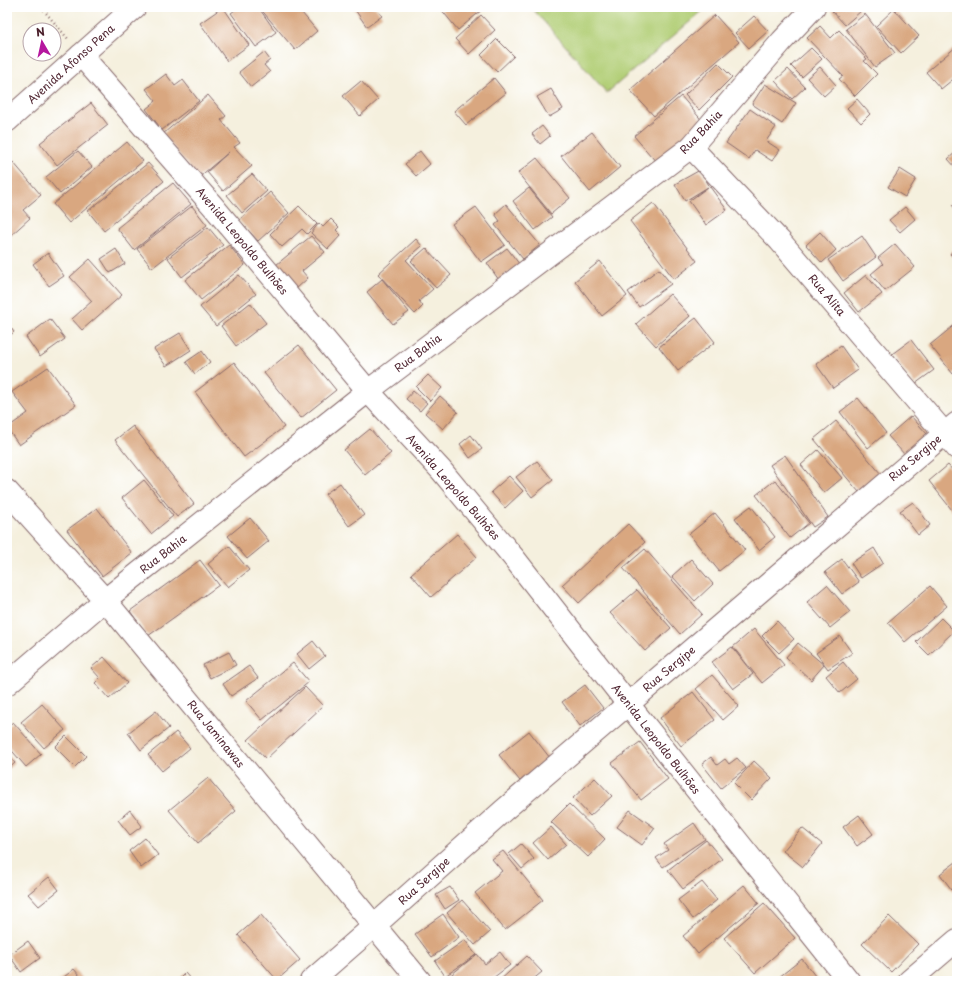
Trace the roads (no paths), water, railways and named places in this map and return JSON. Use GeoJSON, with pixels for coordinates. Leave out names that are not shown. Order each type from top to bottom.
{"type":"FeatureCollection","features":[{"type":"Feature","properties":{"kind":"street","name":"Avenida Afonso Pena"},"geometry":{"type":"LineString","coordinates":[[7,121],[135,7]]}},
{"type":"Feature","properties":{"kind":"street","name":"Rua Bahia"},"geometry":{"type":"LineString","coordinates":[[7,684],[105,600],[368,391],[691,147],[782,41],[814,7]]}},
{"type":"Feature","properties":{"kind":"street","name":"Avenida Leopoldo Bulhões"},"geometry":{"type":"LineString","coordinates":[[81,56],[212,205],[368,391],[442,470],[514,558],[628,704],[849,981]]}},
{"type":"Feature","properties":{"kind":"street","name":"Rua Alita"},"geometry":{"type":"LineString","coordinates":[[691,147],[780,241],[953,435]]}},
{"type":"Feature","properties":{"kind":"street","name":"Rua Sergipe"},"geometry":{"type":"LineString","coordinates":[[311,981],[504,810],[628,704],[953,435]]}},
{"type":"Feature","properties":{"kind":"street","name":"Rua Jaminawas"},"geometry":{"type":"LineString","coordinates":[[7,491],[105,600],[420,981]]}},
{"type":"Feature","properties":{"kind":"street"},"geometry":{"type":"LineString","coordinates":[[909,981],[957,940]]}}]}
